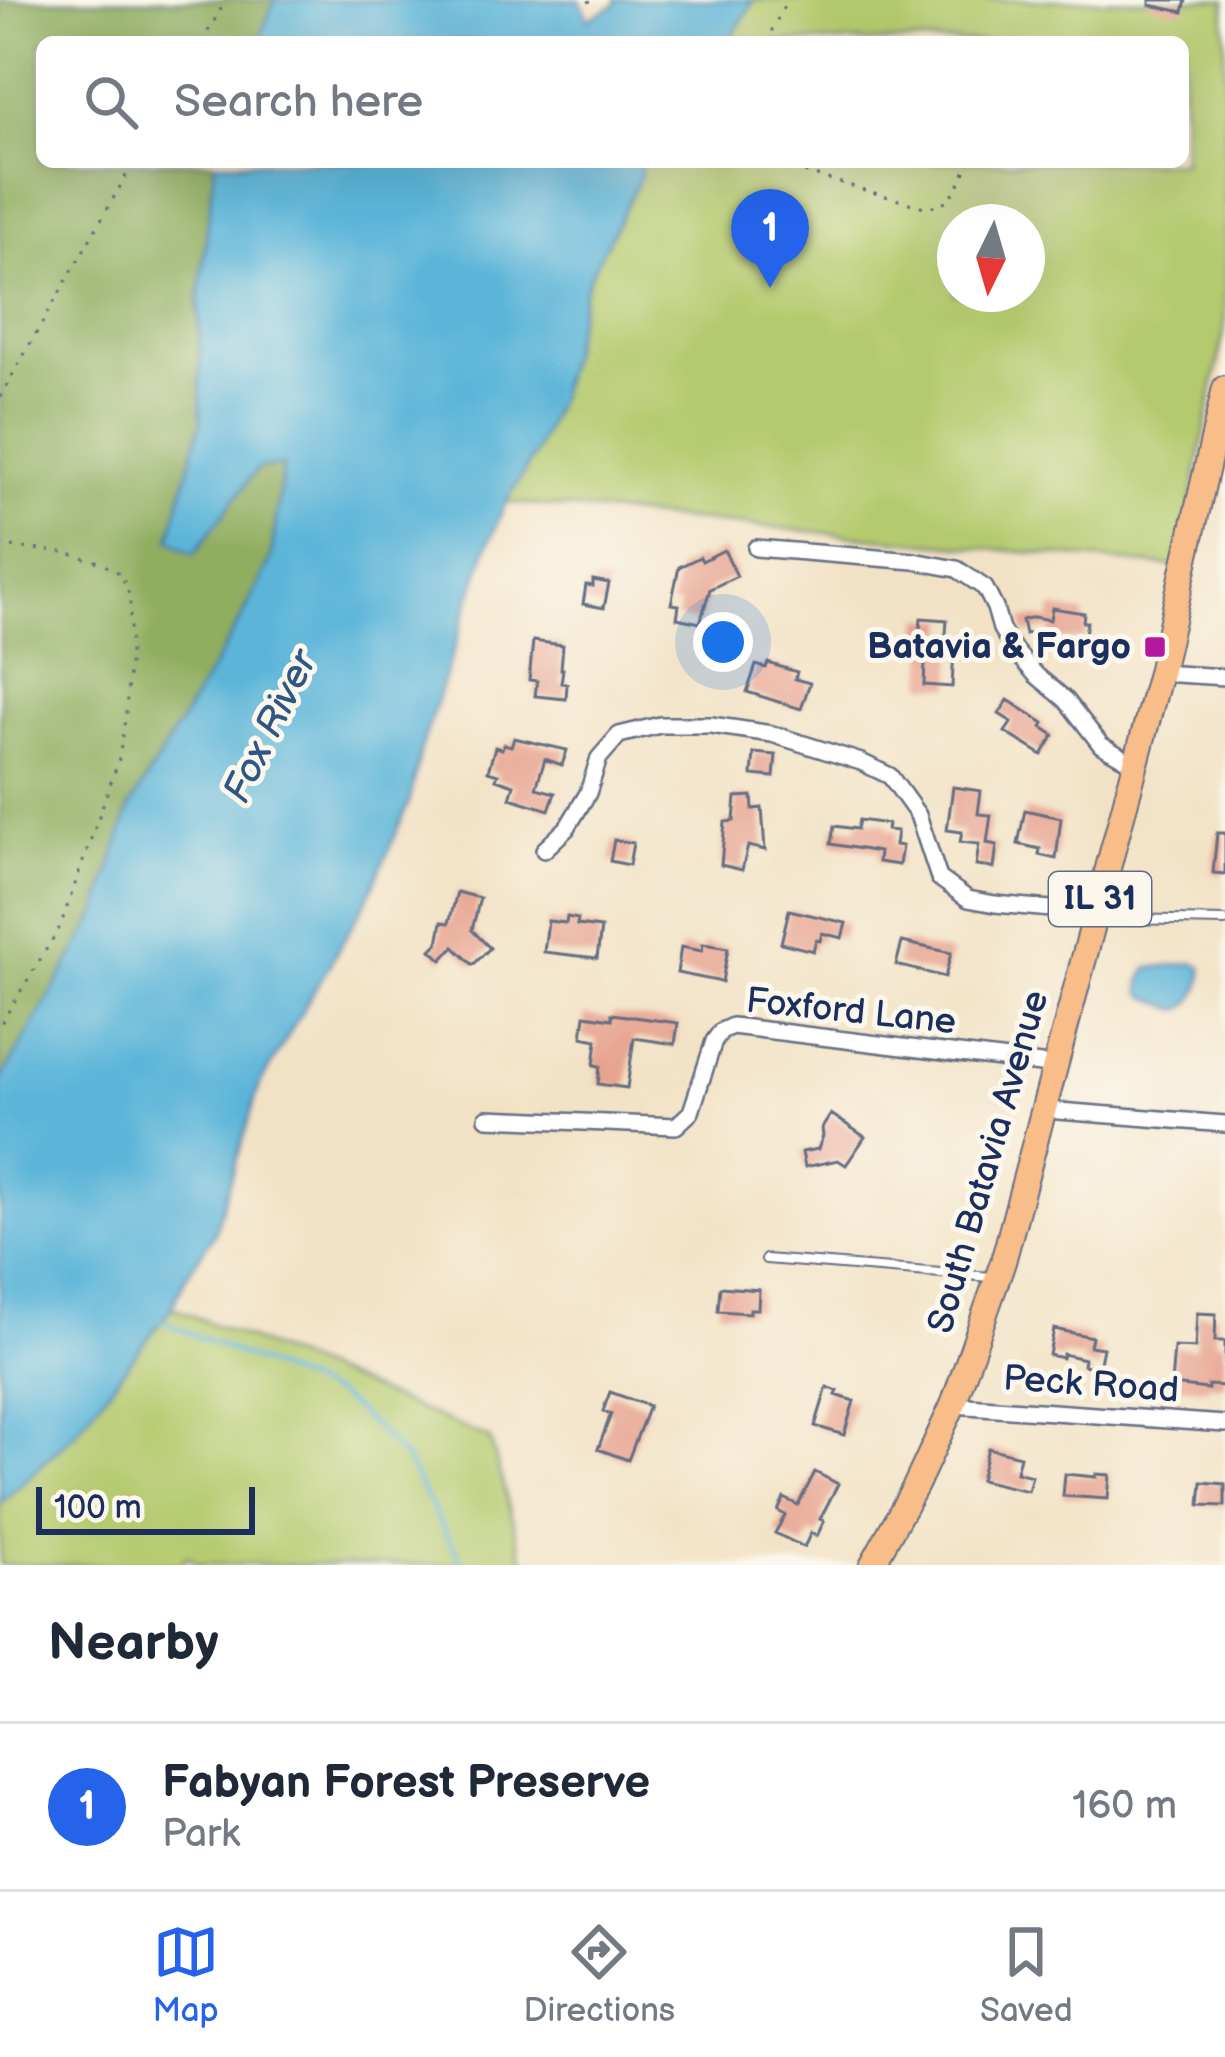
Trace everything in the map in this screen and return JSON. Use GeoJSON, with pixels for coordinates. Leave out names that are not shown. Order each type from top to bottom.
{"type":"FeatureCollection","features":[{"type":"Feature","properties":{"kind":"main road","name":"South Batavia Avenue"},"geometry":{"type":"LineString","coordinates":[[872,1565],[953,1406],[998,1277],[1160,673],[1225,388]]}},
{"type":"Feature","properties":{"kind":"street"},"geometry":{"type":"LineString","coordinates":[[756,548],[957,569],[985,588],[1000,628],[1036,675],[1066,700],[1101,745],[1136,765]]}},
{"type":"Feature","properties":{"kind":"street"},"geometry":{"type":"LineString","coordinates":[[1160,673],[1225,677]]}},
{"type":"Feature","properties":{"kind":"street"},"geometry":{"type":"LineString","coordinates":[[544,850],[567,828],[588,794],[599,758],[619,734],[660,725],[711,724],[772,734],[890,776],[918,815],[939,878],[968,899],[1096,913]]}},
{"type":"Feature","properties":{"kind":"street","name":"Foxford Lane"},"geometry":{"type":"LineString","coordinates":[[487,1118],[676,1126],[691,1112],[714,1041],[732,1026],[1057,1066]]}},
{"type":"Feature","properties":{"kind":"street"},"geometry":{"type":"LineString","coordinates":[[1046,1110],[1225,1124]]}},
{"type":"Feature","properties":{"kind":"street","name":"Peck Road"},"geometry":{"type":"LineString","coordinates":[[953,1406],[1225,1424]]}},
{"type":"Feature","properties":{"kind":"lane"},"geometry":{"type":"LineString","coordinates":[[1096,913],[1123,919],[1225,922]]}},
{"type":"Feature","properties":{"kind":"lane"},"geometry":{"type":"LineString","coordinates":[[766,1259],[998,1277]]}},
{"type":"Feature","properties":{"kind":"path"},"geometry":{"type":"LineString","coordinates":[[205,36],[226,0]]}},
{"type":"Feature","properties":{"kind":"path"},"geometry":{"type":"LineString","coordinates":[[590,0],[591,8]]}},
{"type":"Feature","properties":{"kind":"path"},"geometry":{"type":"LineString","coordinates":[[769,36],[787,0]]}},
{"type":"Feature","properties":{"kind":"path"},"geometry":{"type":"LineString","coordinates":[[0,398],[131,168]]}},
{"type":"Feature","properties":{"kind":"path"},"geometry":{"type":"LineString","coordinates":[[790,168],[936,208],[950,200],[967,168]]}},
{"type":"Feature","properties":{"kind":"path"},"geometry":{"type":"LineString","coordinates":[[0,545],[63,552],[121,574],[130,597],[130,650],[126,713],[112,780],[61,926],[0,1025]]}},
{"type":"Feature","properties":{"kind":"green space"},"geometry":{"type":"Polygon","coordinates":[[[0,0],[275,0],[260,36],[36,36],[36,168],[214,168],[199,300],[201,422],[170,539],[195,553],[257,468],[283,466],[271,559],[243,616],[129,808],[97,915],[0,1082],[0,0]]]}},
{"type":"Feature","properties":{"kind":"green space"},"geometry":{"type":"Polygon","coordinates":[[[754,0],[1225,0],[1225,327],[1178,567],[506,502],[535,454],[557,400],[587,282],[641,168],[1189,168],[1189,36],[733,36],[754,0]]]}},
{"type":"Feature","properties":{"kind":"green space"},"geometry":{"type":"Polygon","coordinates":[[[172,1307],[490,1439],[525,1565],[200,1565],[186,1556],[181,1565],[0,1565],[0,1504],[75,1433],[172,1307]]]}},
{"type":"Feature","properties":{"kind":"water"},"geometry":{"type":"Polygon","coordinates":[[[275,0],[580,0],[589,19],[616,0],[754,0],[733,36],[260,36],[275,0]]]}},
{"type":"Feature","properties":{"kind":"water","name":"Fox River"},"geometry":{"type":"Polygon","coordinates":[[[214,168],[641,168],[587,282],[557,400],[488,545],[421,749],[410,800],[368,898],[260,1084],[214,1234],[172,1307],[75,1433],[0,1504],[0,1082],[97,915],[129,809],[243,616],[271,559],[283,466],[258,468],[194,554],[170,539],[201,422],[199,300],[214,168]]]}},
{"type":"Feature","properties":{"kind":"water"},"geometry":{"type":"Polygon","coordinates":[[[1194,963],[1202,968],[1202,980],[1183,1009],[1141,992],[1148,968],[1194,963]]]}},
{"type":"Feature","properties":{"kind":"building"},"geometry":{"type":"Polygon","coordinates":[[[1150,0],[1186,0],[1183,12],[1150,5],[1150,0]]]}},
{"type":"Feature","properties":{"kind":"building"},"geometry":{"type":"Polygon","coordinates":[[[724,550],[737,576],[710,589],[700,623],[677,618],[679,605],[671,604],[679,567],[724,550]]]}},
{"type":"Feature","properties":{"kind":"building"},"geometry":{"type":"Polygon","coordinates":[[[593,580],[609,583],[604,608],[583,604],[586,585],[593,586],[593,580]]]}},
{"type":"Feature","properties":{"kind":"building"},"geometry":{"type":"Polygon","coordinates":[[[1052,608],[1084,613],[1084,640],[1050,638],[1051,628],[1025,634],[1022,620],[1050,620],[1052,608]]]}},
{"type":"Feature","properties":{"kind":"building"},"geometry":{"type":"Polygon","coordinates":[[[921,618],[947,620],[945,648],[954,648],[952,687],[924,685],[926,640],[919,640],[921,618]]]}},
{"type":"Feature","properties":{"kind":"building"},"geometry":{"type":"Polygon","coordinates":[[[533,641],[563,645],[561,683],[567,684],[566,699],[535,696],[537,681],[529,680],[533,641]]]}},
{"type":"Feature","properties":{"kind":"building"},"geometry":{"type":"Polygon","coordinates":[[[768,663],[797,672],[795,679],[810,683],[801,709],[747,692],[756,665],[766,668],[768,663]]]}},
{"type":"Feature","properties":{"kind":"building"},"geometry":{"type":"Polygon","coordinates":[[[1008,700],[1054,735],[1042,755],[1005,732],[1012,722],[999,714],[1008,700]]]}},
{"type":"Feature","properties":{"kind":"building"},"geometry":{"type":"Polygon","coordinates":[[[514,738],[567,750],[562,765],[545,759],[536,788],[555,793],[549,810],[510,798],[514,785],[488,771],[495,747],[511,746],[514,738]]]}},
{"type":"Feature","properties":{"kind":"building"},"geometry":{"type":"Polygon","coordinates":[[[754,753],[776,755],[774,777],[752,775],[754,753]]]}},
{"type":"Feature","properties":{"kind":"building"},"geometry":{"type":"Polygon","coordinates":[[[953,787],[981,791],[978,814],[991,815],[987,843],[997,845],[994,868],[976,866],[979,844],[960,842],[962,832],[947,830],[953,787]]]}},
{"type":"Feature","properties":{"kind":"building"},"geometry":{"type":"Polygon","coordinates":[[[752,796],[753,809],[762,808],[765,850],[748,846],[742,870],[721,865],[725,822],[734,821],[736,797],[752,796]]]}},
{"type":"Feature","properties":{"kind":"building"},"geometry":{"type":"Polygon","coordinates":[[[1025,810],[1061,818],[1056,859],[1018,844],[1025,810]]]}},
{"type":"Feature","properties":{"kind":"building"},"geometry":{"type":"Polygon","coordinates":[[[859,820],[888,824],[887,830],[897,831],[895,845],[902,846],[899,865],[878,862],[879,852],[831,844],[834,826],[857,829],[859,820]]]}},
{"type":"Feature","properties":{"kind":"building"},"geometry":{"type":"Polygon","coordinates":[[[1217,833],[1225,833],[1225,874],[1213,873],[1217,833]]]}},
{"type":"Feature","properties":{"kind":"building"},"geometry":{"type":"Polygon","coordinates":[[[614,840],[633,843],[629,865],[610,861],[614,840]]]}},
{"type":"Feature","properties":{"kind":"building"},"geometry":{"type":"Polygon","coordinates":[[[457,892],[480,898],[472,930],[490,948],[473,965],[454,947],[442,960],[431,950],[438,943],[442,922],[449,923],[457,892]]]}},
{"type":"Feature","properties":{"kind":"building"},"geometry":{"type":"Polygon","coordinates":[[[789,910],[846,923],[842,938],[822,933],[813,951],[781,943],[789,910]]]}},
{"type":"Feature","properties":{"kind":"building"},"geometry":{"type":"Polygon","coordinates":[[[567,917],[578,919],[577,925],[601,928],[597,958],[544,952],[548,921],[566,923],[567,917]]]}},
{"type":"Feature","properties":{"kind":"building"},"geometry":{"type":"Polygon","coordinates":[[[902,942],[951,953],[945,977],[896,965],[902,942]]]}},
{"type":"Feature","properties":{"kind":"building"},"geometry":{"type":"Polygon","coordinates":[[[703,944],[728,948],[722,982],[677,973],[681,947],[702,951],[703,944]]]}},
{"type":"Feature","properties":{"kind":"building"},"geometry":{"type":"Polygon","coordinates":[[[612,1014],[678,1023],[675,1044],[634,1038],[627,1088],[598,1084],[597,1040],[582,1037],[585,1015],[612,1019],[612,1014]]]}},
{"type":"Feature","properties":{"kind":"building"},"geometry":{"type":"Polygon","coordinates":[[[831,1114],[865,1137],[846,1165],[838,1160],[805,1167],[802,1152],[818,1149],[831,1114]]]}},
{"type":"Feature","properties":{"kind":"building"},"geometry":{"type":"Polygon","coordinates":[[[720,1287],[759,1290],[758,1309],[718,1311],[720,1287]]]}},
{"type":"Feature","properties":{"kind":"building"},"geometry":{"type":"Polygon","coordinates":[[[1197,1313],[1216,1314],[1215,1341],[1225,1341],[1225,1386],[1171,1385],[1174,1347],[1195,1348],[1197,1313]]]}},
{"type":"Feature","properties":{"kind":"building"},"geometry":{"type":"Polygon","coordinates":[[[1054,1329],[1092,1337],[1090,1346],[1103,1348],[1099,1368],[1083,1365],[1084,1359],[1049,1355],[1054,1329]]]}},
{"type":"Feature","properties":{"kind":"building"},"geometry":{"type":"Polygon","coordinates":[[[827,1387],[854,1401],[844,1435],[815,1426],[827,1387]]]}},
{"type":"Feature","properties":{"kind":"building"},"geometry":{"type":"Polygon","coordinates":[[[610,1392],[649,1406],[628,1460],[598,1449],[611,1414],[603,1411],[610,1392]]]}},
{"type":"Feature","properties":{"kind":"building"},"geometry":{"type":"Polygon","coordinates":[[[988,1448],[1020,1456],[1016,1472],[1032,1476],[1028,1491],[980,1480],[988,1448]]]}},
{"type":"Feature","properties":{"kind":"building"},"geometry":{"type":"Polygon","coordinates":[[[815,1472],[838,1484],[817,1536],[811,1533],[804,1547],[775,1533],[785,1515],[778,1511],[784,1498],[798,1505],[815,1472]]]}},
{"type":"Feature","properties":{"kind":"building"},"geometry":{"type":"Polygon","coordinates":[[[1065,1474],[1110,1475],[1108,1499],[1063,1496],[1065,1474]]]}},
{"type":"Feature","properties":{"kind":"building"},"geometry":{"type":"Polygon","coordinates":[[[1202,1482],[1225,1484],[1225,1506],[1200,1505],[1202,1482]]]}},
{"type":"Feature","properties":{"kind":"waterway"},"geometry":{"type":"LineString","coordinates":[[159,1320],[338,1396],[406,1460],[463,1565]]}},
{"type":"Feature","properties":{"kind":"place","name":"Fabyan Forest Preserve"},"geometry":{"type":"Point","coordinates":[770,288]}},
{"type":"Feature","properties":{"kind":"place","name":"Batavia & Fargo"},"geometry":{"type":"Point","coordinates":[1155,647]}}]}
